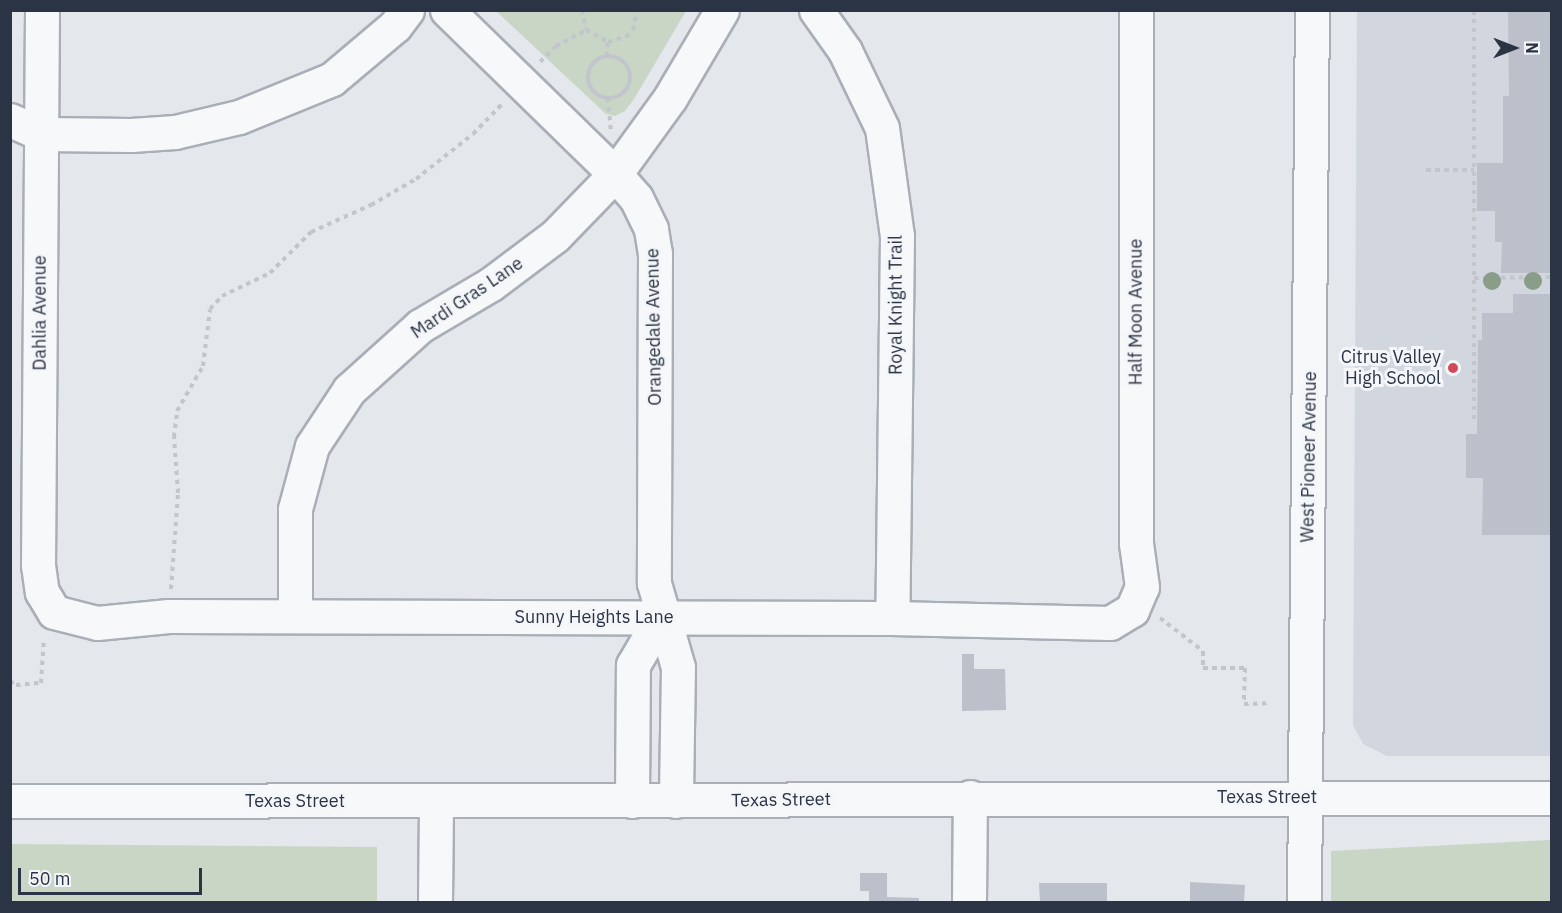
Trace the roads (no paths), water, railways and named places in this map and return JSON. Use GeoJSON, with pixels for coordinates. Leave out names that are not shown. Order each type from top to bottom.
{"type":"FeatureCollection","features":[{"type":"Feature","properties":{"kind":"street","name":"Dahlia Avenue"},"geometry":{"type":"LineString","coordinates":[[42,10],[38,565],[42,592],[54,612]]}},
{"type":"Feature","properties":{"kind":"street"},"geometry":{"type":"LineString","coordinates":[[10,147],[42,134],[175,132],[239,117],[332,79],[395,26],[407,10]]}},
{"type":"Feature","properties":{"kind":"street","name":"Orangedale Avenue"},"geometry":{"type":"LineString","coordinates":[[447,10],[615,174],[636,198],[651,229],[655,254],[654,583],[661,617],[678,667],[676,801]]}},
{"type":"Feature","properties":{"kind":"street","name":"Mardi Gras Lane"},"geometry":{"type":"LineString","coordinates":[[295,616],[295,509],[312,446],[349,390],[420,326],[490,284],[555,236],[615,174],[670,98],[722,10]]}},
{"type":"Feature","properties":{"kind":"street","name":"Royal Knight Trail"},"geometry":{"type":"LineString","coordinates":[[816,10],[845,51],[882,128],[897,236],[892,618]]}},
{"type":"Feature","properties":{"kind":"street","name":"Half Moon Avenue"},"geometry":{"type":"LineString","coordinates":[[1132,610],[1142,587],[1136,543],[1136,10]]}},
{"type":"Feature","properties":{"kind":"street","name":"West Pioneer Avenue"},"geometry":{"type":"LineString","coordinates":[[1304,903],[1312,10]]}},
{"type":"Feature","properties":{"kind":"street"},"geometry":{"type":"LineString","coordinates":[[10,120],[42,134]]}},
{"type":"Feature","properties":{"kind":"street","name":"Sunny Heights Lane"},"geometry":{"type":"LineString","coordinates":[[54,612],[96,622],[170,616],[295,616],[892,618],[1110,622],[1132,610]]}},
{"type":"Feature","properties":{"kind":"street"},"geometry":{"type":"LineString","coordinates":[[632,801],[633,665],[661,617]]}},
{"type":"Feature","properties":{"kind":"street","name":"Texas Street"},"geometry":{"type":"LineString","coordinates":[[10,801],[436,802],[1306,796],[1551,798]]}},
{"type":"Feature","properties":{"kind":"street"},"geometry":{"type":"LineString","coordinates":[[969,903],[970,797]]}},
{"type":"Feature","properties":{"kind":"street"},"geometry":{"type":"LineString","coordinates":[[435,903],[436,802]]}},
{"type":"Feature","properties":{"kind":"place","name":"Citrus Valley High School"},"geometry":{"type":"Point","coordinates":[1453,368]}}]}
